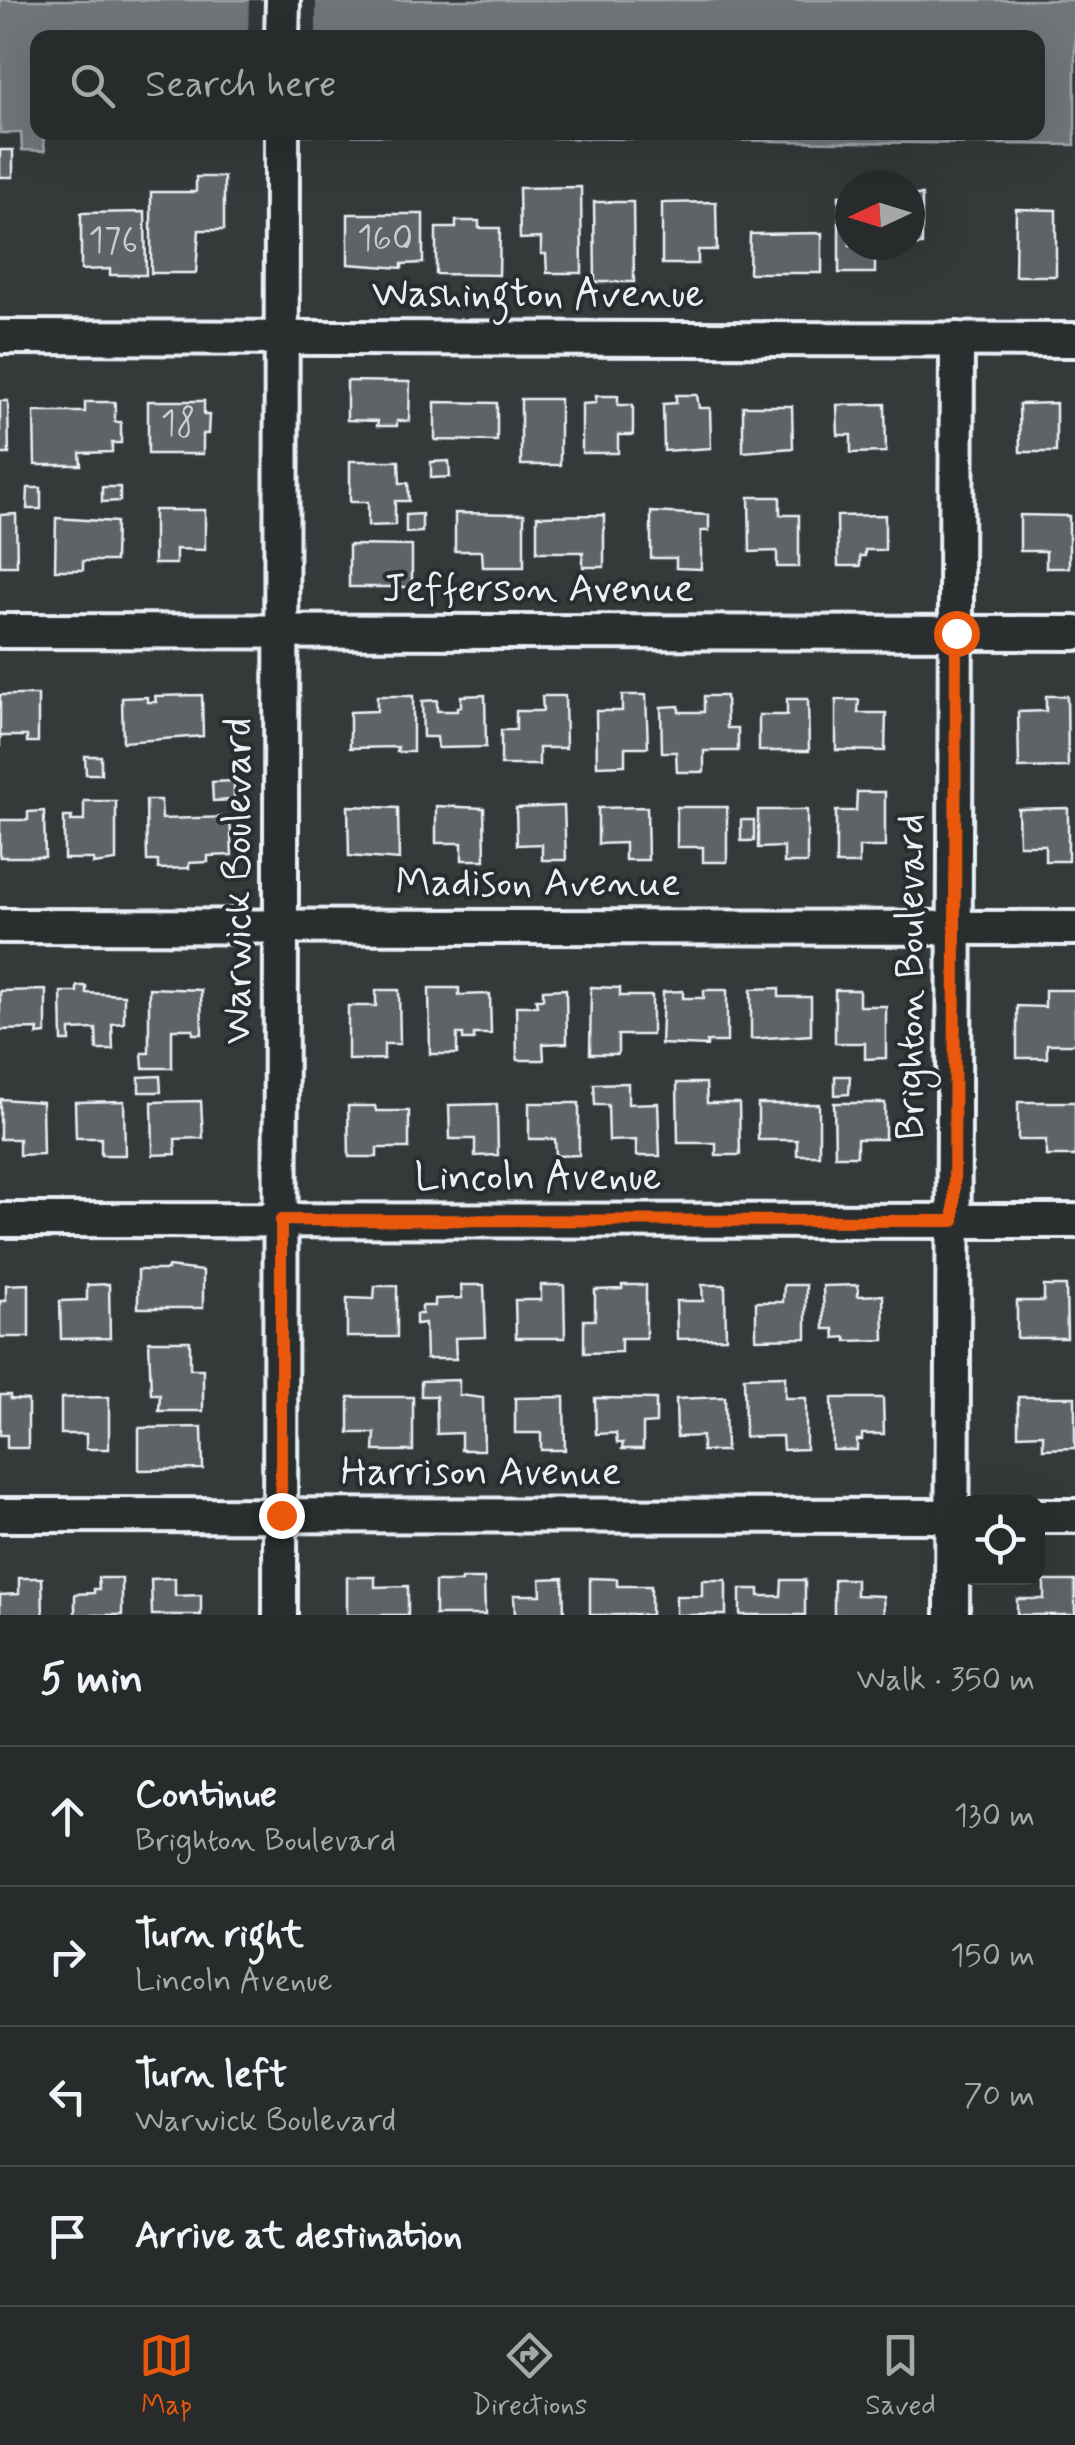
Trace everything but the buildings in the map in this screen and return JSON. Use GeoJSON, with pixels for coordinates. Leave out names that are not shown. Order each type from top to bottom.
{"type":"FeatureCollection","features":[{"type":"Feature","properties":{"kind":"street"},"geometry":{"type":"LineString","coordinates":[[282,0],[282,30]]}},
{"type":"Feature","properties":{"kind":"street","name":"Warwick Boulevard"},"geometry":{"type":"LineString","coordinates":[[280,1615],[282,140]]}},
{"type":"Feature","properties":{"kind":"street","name":"Washington Avenue"},"geometry":{"type":"LineString","coordinates":[[0,337],[1075,340]]}},
{"type":"Feature","properties":{"kind":"street","name":"Brighton Boulevard"},"geometry":{"type":"LineString","coordinates":[[957,339],[954,1221],[958,1495]]}},
{"type":"Feature","properties":{"kind":"street","name":"Jefferson Avenue"},"geometry":{"type":"LineString","coordinates":[[0,632],[1075,633]]}},
{"type":"Feature","properties":{"kind":"street","name":"Madison Avenue"},"geometry":{"type":"LineString","coordinates":[[0,926],[1075,928]]}},
{"type":"Feature","properties":{"kind":"street","name":"Lincoln Avenue"},"geometry":{"type":"LineString","coordinates":[[0,1220],[1075,1222]]}},
{"type":"Feature","properties":{"kind":"street","name":"Harrison Avenue"},"geometry":{"type":"LineString","coordinates":[[0,1515],[955,1516]]}},
{"type":"Feature","properties":{"kind":"street"},"geometry":{"type":"LineString","coordinates":[[1045,1516],[1075,1516]]}},
{"type":"Feature","properties":{"kind":"street","name":"Brighton Boulevard"},"geometry":{"type":"LineString","coordinates":[[952,1615],[955,1566]]}},
{"type":"Feature","properties":{"kind":"shaded area"},"geometry":{"type":"Polygon","coordinates":[[[0,0],[1075,0],[1075,145],[700,140],[1045,140],[1045,30],[30,30],[30,140],[44,140],[45,151],[22,150],[21,133],[0,133],[0,0]]]}},
{"type":"Feature","properties":{"kind":"pier"},"geometry":{"type":"Polygon","coordinates":[[[249,0],[316,0],[316,30],[248,30],[249,0]]]}},
{"type":"Feature","properties":{"kind":"route"},"geometry":{"type":"LineString","coordinates":[[281,1515],[281,1220],[954,1221],[956,633]]}}]}
